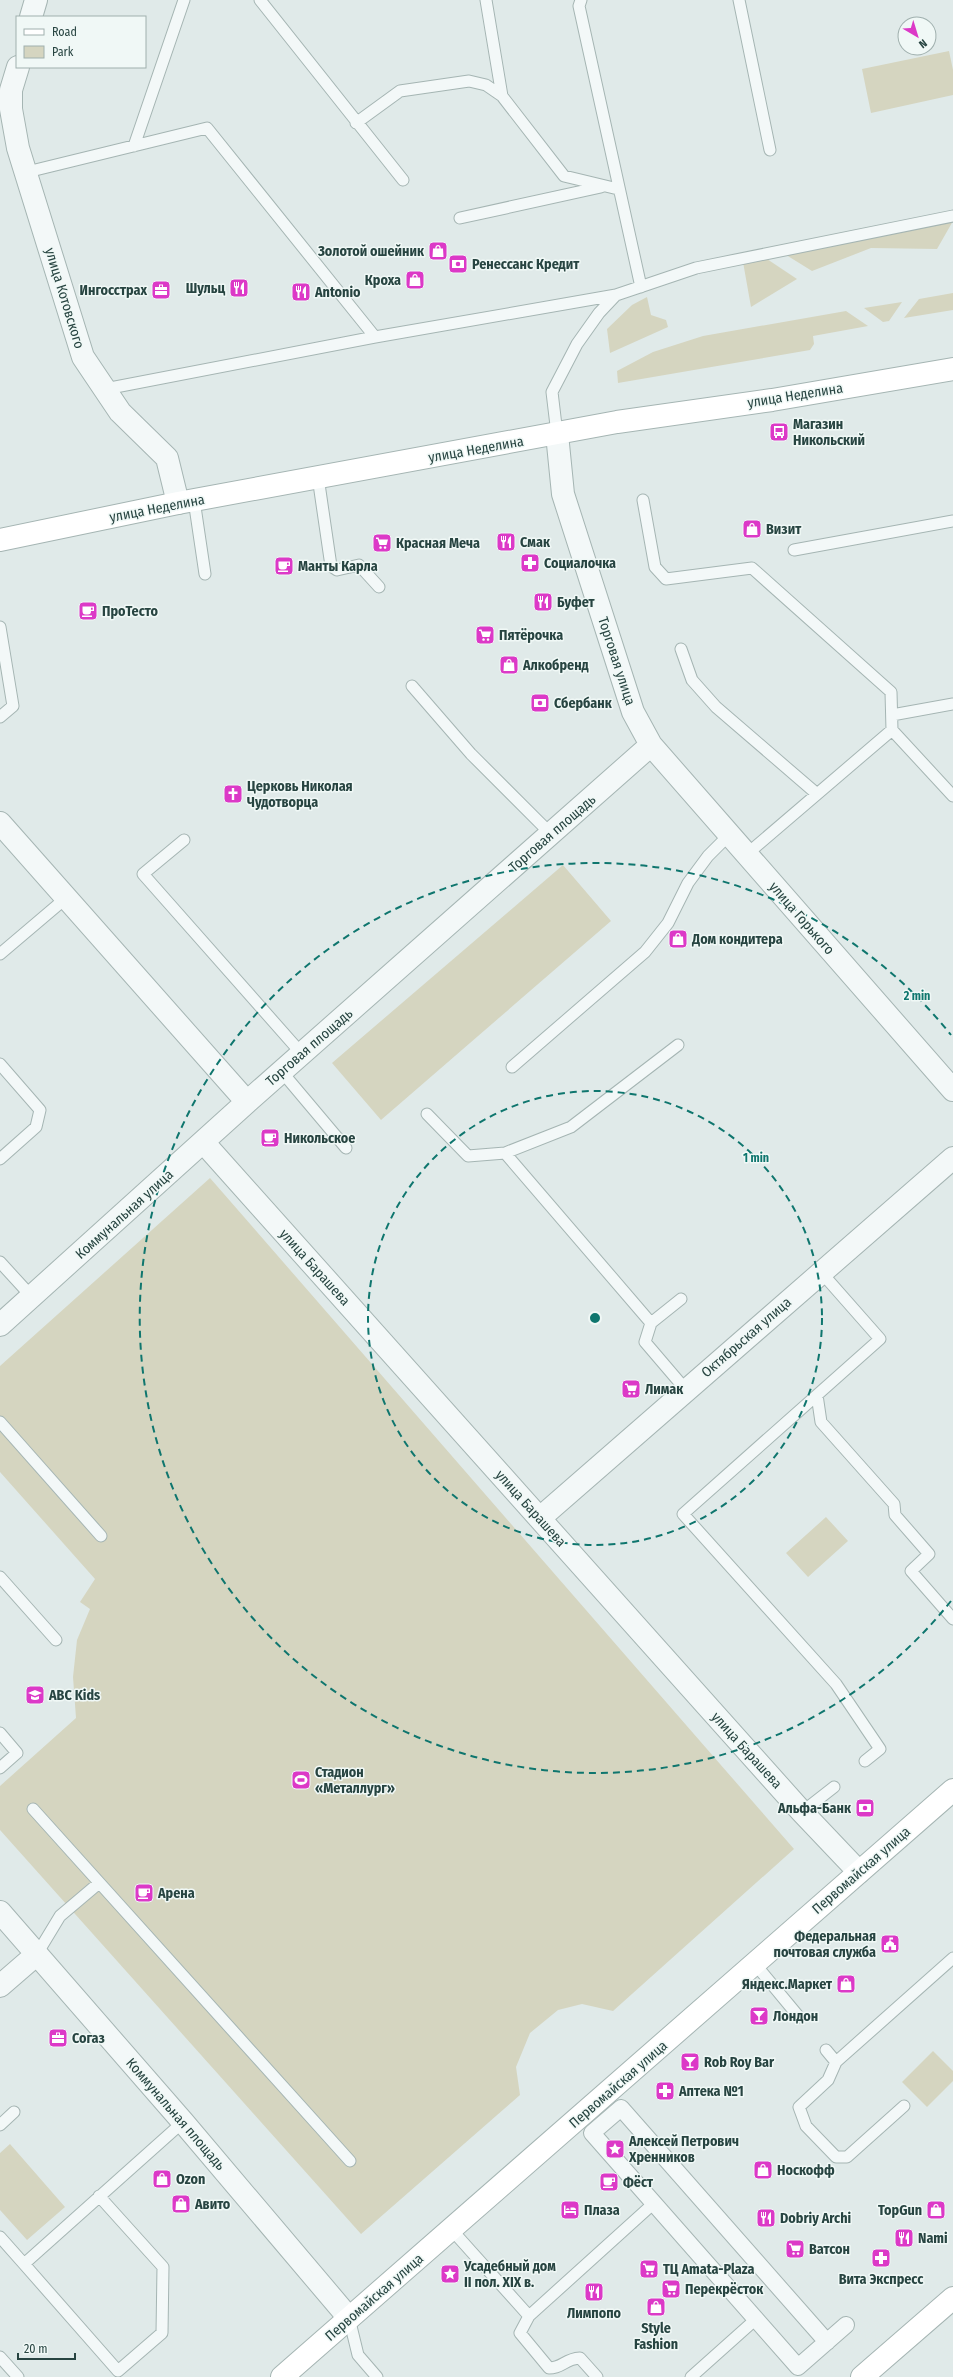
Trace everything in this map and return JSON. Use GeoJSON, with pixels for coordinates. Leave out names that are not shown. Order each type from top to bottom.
{"type":"FeatureCollection","features":[{"type":"Feature","properties":{"kind":"main road","name":"улица Неделина"},"geometry":{"type":"LineString","coordinates":[[0,540],[186,502],[617,422],[772,400],[953,369]]}},
{"type":"Feature","properties":{"kind":"main road","name":"Первомайская улица"},"geometry":{"type":"LineString","coordinates":[[282,2377],[953,1790]]}},
{"type":"Feature","properties":{"kind":"main road"},"geometry":{"type":"LineString","coordinates":[[862,2377],[953,2298]]}},
{"type":"Feature","properties":{"kind":"street"},"geometry":{"type":"LineString","coordinates":[[31,16],[36,0]]}},
{"type":"Feature","properties":{"kind":"street","name":"улица Котовского"},"geometry":{"type":"LineString","coordinates":[[18,68],[11,90],[9,146],[27,172],[83,357],[120,412],[168,458],[186,502]]}},
{"type":"Feature","properties":{"kind":"street","name":"Торговая улица"},"geometry":{"type":"LineString","coordinates":[[558,434],[562,494],[633,712],[652,745]]}},
{"type":"Feature","properties":{"kind":"street","name":"Торговая площадь"},"geometry":{"type":"LineString","coordinates":[[247,1102],[652,745]]}},
{"type":"Feature","properties":{"kind":"street","name":"улица Горького"},"geometry":{"type":"LineString","coordinates":[[652,745],[953,1090]]}},
{"type":"Feature","properties":{"kind":"street"},"geometry":{"type":"LineString","coordinates":[[0,822],[247,1102]]}},
{"type":"Feature","properties":{"kind":"street","name":"Коммунальная улица"},"geometry":{"type":"LineString","coordinates":[[0,1325],[204,1143],[247,1102]]}},
{"type":"Feature","properties":{"kind":"street","name":"улица Барашева"},"geometry":{"type":"LineString","coordinates":[[204,1143],[802,1812],[859,1872]]}},
{"type":"Feature","properties":{"kind":"street","name":"Октябрьская улица"},"geometry":{"type":"LineString","coordinates":[[540,1518],[953,1158]]}},
{"type":"Feature","properties":{"kind":"street","name":"Коммунальная площадь"},"geometry":{"type":"LineString","coordinates":[[0,1912],[183,2122],[349,2318]]}},
{"type":"Feature","properties":{"kind":"street"},"geometry":{"type":"LineString","coordinates":[[0,1986],[36,1954]]}},
{"type":"Feature","properties":{"kind":"street"},"geometry":{"type":"LineString","coordinates":[[827,2342],[621,2108],[592,2133],[798,2367],[827,2342],[846,2325]]}},
{"type":"Feature","properties":{"kind":"lane"},"geometry":{"type":"LineString","coordinates":[[134,146],[184,0]]}},
{"type":"Feature","properties":{"kind":"lane"},"geometry":{"type":"LineString","coordinates":[[260,0],[356,123],[403,180]]}},
{"type":"Feature","properties":{"kind":"lane"},"geometry":{"type":"LineString","coordinates":[[486,0],[502,96]]}},
{"type":"Feature","properties":{"kind":"lane"},"geometry":{"type":"LineString","coordinates":[[581,0],[579,6],[618,189],[641,287]]}},
{"type":"Feature","properties":{"kind":"lane"},"geometry":{"type":"LineString","coordinates":[[739,0],[770,150]]}},
{"type":"Feature","properties":{"kind":"lane"},"geometry":{"type":"LineString","coordinates":[[356,123],[400,91],[468,81],[486,85],[502,96],[564,176],[618,189]]}},
{"type":"Feature","properties":{"kind":"lane"},"geometry":{"type":"LineString","coordinates":[[27,172],[207,128],[375,337]]}},
{"type":"Feature","properties":{"kind":"lane"},"geometry":{"type":"LineString","coordinates":[[460,218],[606,186]]}},
{"type":"Feature","properties":{"kind":"lane"},"geometry":{"type":"LineString","coordinates":[[105,390],[375,337],[616,295],[696,268],[953,216]]}},
{"type":"Feature","properties":{"kind":"lane"},"geometry":{"type":"LineString","coordinates":[[558,434],[552,392],[576,344],[598,314],[616,295]]}},
{"type":"Feature","properties":{"kind":"lane"},"geometry":{"type":"LineString","coordinates":[[318,477],[331,566],[337,570],[359,565],[379,587]]}},
{"type":"Feature","properties":{"kind":"lane"},"geometry":{"type":"LineString","coordinates":[[643,500],[655,567],[666,579],[752,568],[891,692],[892,730],[953,796]]}},
{"type":"Feature","properties":{"kind":"lane"},"geometry":{"type":"LineString","coordinates":[[186,502],[205,574]]}},
{"type":"Feature","properties":{"kind":"lane"},"geometry":{"type":"LineString","coordinates":[[794,550],[953,521]]}},
{"type":"Feature","properties":{"kind":"lane"},"geometry":{"type":"LineString","coordinates":[[0,627],[13,706],[0,717]]}},
{"type":"Feature","properties":{"kind":"lane"},"geometry":{"type":"LineString","coordinates":[[681,649],[692,680],[716,707],[817,794]]}},
{"type":"Feature","properties":{"kind":"lane"},"geometry":{"type":"LineString","coordinates":[[412,686],[471,754],[551,834]]}},
{"type":"Feature","properties":{"kind":"lane"},"geometry":{"type":"LineString","coordinates":[[892,715],[953,704]]}},
{"type":"Feature","properties":{"kind":"lane"},"geometry":{"type":"LineString","coordinates":[[747,854],[892,730]]}},
{"type":"Feature","properties":{"kind":"lane"},"geometry":{"type":"LineString","coordinates":[[512,1067],[645,952],[668,923],[688,883],[708,856],[729,835]]}},
{"type":"Feature","properties":{"kind":"lane"},"geometry":{"type":"LineString","coordinates":[[184,840],[143,874],[302,1054]]}},
{"type":"Feature","properties":{"kind":"lane"},"geometry":{"type":"LineString","coordinates":[[0,954],[66,898]]}},
{"type":"Feature","properties":{"kind":"lane"},"geometry":{"type":"LineString","coordinates":[[427,1114],[468,1156],[505,1153],[570,1127],[678,1045]]}},
{"type":"Feature","properties":{"kind":"lane"},"geometry":{"type":"LineString","coordinates":[[0,1064],[40,1110],[36,1127],[0,1159]]}},
{"type":"Feature","properties":{"kind":"lane"},"geometry":{"type":"LineString","coordinates":[[282,1072],[346,1148]]}},
{"type":"Feature","properties":{"kind":"lane"},"geometry":{"type":"LineString","coordinates":[[505,1153],[651,1323]]}},
{"type":"Feature","properties":{"kind":"lane"},"geometry":{"type":"LineString","coordinates":[[0,1262],[32,1297]]}},
{"type":"Feature","properties":{"kind":"lane"},"geometry":{"type":"LineString","coordinates":[[821,1272],[880,1339],[683,1514],[836,1684],[880,1749],[864,1761]]}},
{"type":"Feature","properties":{"kind":"lane"},"geometry":{"type":"LineString","coordinates":[[681,1299],[651,1323],[645,1342],[686,1390]]}},
{"type":"Feature","properties":{"kind":"lane"},"geometry":{"type":"LineString","coordinates":[[817,1395],[822,1422],[894,1504],[895,1515],[928,1554],[911,1571],[953,1619]]}},
{"type":"Feature","properties":{"kind":"lane"},"geometry":{"type":"LineString","coordinates":[[0,1422],[101,1536]]}},
{"type":"Feature","properties":{"kind":"lane"},"geometry":{"type":"LineString","coordinates":[[0,1577],[56,1640]]}},
{"type":"Feature","properties":{"kind":"lane"},"geometry":{"type":"LineString","coordinates":[[0,1733],[18,1753],[0,1768]]}},
{"type":"Feature","properties":{"kind":"lane"},"geometry":{"type":"LineString","coordinates":[[802,1812],[834,1787]]}},
{"type":"Feature","properties":{"kind":"lane"},"geometry":{"type":"LineString","coordinates":[[33,1809],[350,2161]]}},
{"type":"Feature","properties":{"kind":"lane"},"geometry":{"type":"LineString","coordinates":[[36,1954],[60,1916],[99,1883]]}},
{"type":"Feature","properties":{"kind":"lane"},"geometry":{"type":"LineString","coordinates":[[904,2106],[848,2157],[836,2158],[806,2126],[799,2107],[828,2080],[836,2062],[953,1958]]}},
{"type":"Feature","properties":{"kind":"lane"},"geometry":{"type":"LineString","coordinates":[[755,1964],[799,2018]]}},
{"type":"Feature","properties":{"kind":"lane"},"geometry":{"type":"LineString","coordinates":[[826,2050],[836,2062]]}},
{"type":"Feature","properties":{"kind":"lane"},"geometry":{"type":"LineString","coordinates":[[0,2125],[14,2112]]}},
{"type":"Feature","properties":{"kind":"lane"},"geometry":{"type":"LineString","coordinates":[[24,2264],[183,2122]]}},
{"type":"Feature","properties":{"kind":"lane"},"geometry":{"type":"LineString","coordinates":[[0,2238],[118,2371],[162,2333],[163,2266],[99,2196]]}},
{"type":"Feature","properties":{"kind":"lane"},"geometry":{"type":"LineString","coordinates":[[596,2377],[580,2358],[569,2358],[557,2368],[549,2368],[520,2333],[529,2316],[654,2203]]}},
{"type":"Feature","properties":{"kind":"lane"},"geometry":{"type":"LineString","coordinates":[[451,2229],[529,2316]]}},
{"type":"Feature","properties":{"kind":"lane"},"geometry":{"type":"LineString","coordinates":[[349,2318],[358,2356],[377,2377]]}},
{"type":"Feature","properties":{"kind":"lane"},"geometry":{"type":"LineString","coordinates":[[691,2377],[756,2319]]}},
{"type":"Feature","properties":{"kind":"lane"},"geometry":{"type":"LineString","coordinates":[[0,2357],[18,2377]]}},
{"type":"Feature","properties":{"kind":"green space"},"geometry":{"type":"Polygon","coordinates":[[[949,51],[953,70],[953,95],[871,113],[862,69],[925,56],[937,56],[937,53],[949,51]]]}},
{"type":"Feature","properties":{"kind":"green space"},"geometry":{"type":"Polygon","coordinates":[[[953,221],[937,249],[871,248],[812,271],[783,253],[953,221]]]}},
{"type":"Feature","properties":{"kind":"green space"},"geometry":{"type":"Polygon","coordinates":[[[764,257],[797,279],[751,307],[743,262],[764,257]]]}},
{"type":"Feature","properties":{"kind":"green space"},"geometry":{"type":"Polygon","coordinates":[[[953,293],[953,310],[904,318],[919,299],[953,293]]]}},
{"type":"Feature","properties":{"kind":"green space"},"geometry":{"type":"Polygon","coordinates":[[[647,297],[651,315],[666,320],[668,327],[610,353],[607,329],[632,305],[647,297]]]}},
{"type":"Feature","properties":{"kind":"green space"},"geometry":{"type":"Polygon","coordinates":[[[902,302],[889,321],[883,322],[864,308],[902,302]]]}},
{"type":"Feature","properties":{"kind":"green space"},"geometry":{"type":"Polygon","coordinates":[[[846,311],[868,326],[813,336],[814,344],[810,350],[618,383],[617,371],[653,352],[703,336],[846,311]]]}},
{"type":"Feature","properties":{"kind":"green space"},"geometry":{"type":"Polygon","coordinates":[[[563,865],[611,921],[381,1120],[332,1063],[563,865]]]}},
{"type":"Feature","properties":{"kind":"green space"},"geometry":{"type":"Polygon","coordinates":[[[210,1178],[794,1849],[613,2011],[582,2004],[558,2010],[530,2033],[516,2067],[520,2095],[361,2234],[0,1830],[0,1786],[76,1718],[73,1677],[77,1640],[90,1609],[80,1602],[95,1579],[0,1472],[0,1366],[210,1178]]]}},
{"type":"Feature","properties":{"kind":"green space"},"geometry":{"type":"Polygon","coordinates":[[[826,1517],[848,1541],[808,1577],[786,1553],[826,1517]]]}},
{"type":"Feature","properties":{"kind":"green space"},"geometry":{"type":"Polygon","coordinates":[[[933,2051],[953,2071],[953,2081],[927,2107],[902,2082],[933,2051]]]}},
{"type":"Feature","properties":{"kind":"green space"},"geometry":{"type":"Polygon","coordinates":[[[10,2144],[65,2207],[27,2240],[0,2210],[0,2153],[10,2144]]]}},
{"type":"Feature","properties":{"kind":"place","name":"Золотой ошейник"},"geometry":{"type":"Point","coordinates":[438,251]}},
{"type":"Feature","properties":{"kind":"place","name":"Ренессанс Кредит"},"geometry":{"type":"Point","coordinates":[458,264]}},
{"type":"Feature","properties":{"kind":"place","name":"Кроха"},"geometry":{"type":"Point","coordinates":[415,280]}},
{"type":"Feature","properties":{"kind":"place","name":"Шульц"},"geometry":{"type":"Point","coordinates":[239,288]}},
{"type":"Feature","properties":{"kind":"place","name":"Ингосстрах"},"geometry":{"type":"Point","coordinates":[161,290]}},
{"type":"Feature","properties":{"kind":"place","name":"Antonio"},"geometry":{"type":"Point","coordinates":[301,292]}},
{"type":"Feature","properties":{"kind":"place","name":"Магазин Никольский"},"geometry":{"type":"Point","coordinates":[779,432]}},
{"type":"Feature","properties":{"kind":"place","name":"Визит"},"geometry":{"type":"Point","coordinates":[752,529]}},
{"type":"Feature","properties":{"kind":"place","name":"Смак"},"geometry":{"type":"Point","coordinates":[506,542]}},
{"type":"Feature","properties":{"kind":"place","name":"Красная Меча"},"geometry":{"type":"Point","coordinates":[382,543]}},
{"type":"Feature","properties":{"kind":"place","name":"Социалочка"},"geometry":{"type":"Point","coordinates":[530,563]}},
{"type":"Feature","properties":{"kind":"place","name":"Манты Карла"},"geometry":{"type":"Point","coordinates":[284,566]}},
{"type":"Feature","properties":{"kind":"place","name":"Буфет"},"geometry":{"type":"Point","coordinates":[543,602]}},
{"type":"Feature","properties":{"kind":"place","name":"ПроТесто"},"geometry":{"type":"Point","coordinates":[88,611]}},
{"type":"Feature","properties":{"kind":"place","name":"Пятёрочка"},"geometry":{"type":"Point","coordinates":[485,635]}},
{"type":"Feature","properties":{"kind":"place","name":"Алкобренд"},"geometry":{"type":"Point","coordinates":[509,665]}},
{"type":"Feature","properties":{"kind":"place","name":"Сбербанк"},"geometry":{"type":"Point","coordinates":[540,703]}},
{"type":"Feature","properties":{"kind":"place","name":"Церковь Николая Чудотворца"},"geometry":{"type":"Point","coordinates":[233,794]}},
{"type":"Feature","properties":{"kind":"place","name":"Дом кондитера"},"geometry":{"type":"Point","coordinates":[678,939]}},
{"type":"Feature","properties":{"kind":"place","name":"Никольское"},"geometry":{"type":"Point","coordinates":[270,1138]}},
{"type":"Feature","properties":{"kind":"place","name":"Лимак"},"geometry":{"type":"Point","coordinates":[631,1389]}},
{"type":"Feature","properties":{"kind":"place","name":"ABC Kids"},"geometry":{"type":"Point","coordinates":[35,1695]}},
{"type":"Feature","properties":{"kind":"place","name":"Стадион «Металлург»"},"geometry":{"type":"Point","coordinates":[301,1780]}},
{"type":"Feature","properties":{"kind":"place","name":"Альфа-Банк"},"geometry":{"type":"Point","coordinates":[865,1808]}},
{"type":"Feature","properties":{"kind":"place","name":"Арена"},"geometry":{"type":"Point","coordinates":[144,1893]}},
{"type":"Feature","properties":{"kind":"place","name":"Федеральная почтовая служба"},"geometry":{"type":"Point","coordinates":[890,1944]}},
{"type":"Feature","properties":{"kind":"place","name":"Яндекс.Маркет"},"geometry":{"type":"Point","coordinates":[846,1984]}},
{"type":"Feature","properties":{"kind":"place","name":"Лондон"},"geometry":{"type":"Point","coordinates":[759,2016]}},
{"type":"Feature","properties":{"kind":"place","name":"Согаз"},"geometry":{"type":"Point","coordinates":[58,2038]}},
{"type":"Feature","properties":{"kind":"place","name":"Rob Roy Bar"},"geometry":{"type":"Point","coordinates":[690,2062]}},
{"type":"Feature","properties":{"kind":"place","name":"Аптека №1"},"geometry":{"type":"Point","coordinates":[665,2091]}},
{"type":"Feature","properties":{"kind":"place","name":"Алексей Петрович Хренников"},"geometry":{"type":"Point","coordinates":[615,2149]}},
{"type":"Feature","properties":{"kind":"place","name":"Носкофф"},"geometry":{"type":"Point","coordinates":[763,2170]}},
{"type":"Feature","properties":{"kind":"place","name":"Ozon"},"geometry":{"type":"Point","coordinates":[162,2179]}},
{"type":"Feature","properties":{"kind":"place","name":"Фёст"},"geometry":{"type":"Point","coordinates":[609,2182]}},
{"type":"Feature","properties":{"kind":"place","name":"Авито"},"geometry":{"type":"Point","coordinates":[181,2204]}},
{"type":"Feature","properties":{"kind":"place","name":"Плаза"},"geometry":{"type":"Point","coordinates":[570,2210]}},
{"type":"Feature","properties":{"kind":"place","name":"TopGun"},"geometry":{"type":"Point","coordinates":[936,2210]}},
{"type":"Feature","properties":{"kind":"place","name":"Dobriy Archi"},"geometry":{"type":"Point","coordinates":[766,2218]}},
{"type":"Feature","properties":{"kind":"place","name":"Nami"},"geometry":{"type":"Point","coordinates":[904,2238]}},
{"type":"Feature","properties":{"kind":"place","name":"Ватсон"},"geometry":{"type":"Point","coordinates":[795,2249]}},
{"type":"Feature","properties":{"kind":"place","name":"Вита Экспресс"},"geometry":{"type":"Point","coordinates":[881,2258]}},
{"type":"Feature","properties":{"kind":"place","name":"ТЦ Amata-Plaza"},"geometry":{"type":"Point","coordinates":[649,2269]}},
{"type":"Feature","properties":{"kind":"place","name":"Усадебный дом II пол. XIX в."},"geometry":{"type":"Point","coordinates":[450,2274]}},
{"type":"Feature","properties":{"kind":"place","name":"Перекрёсток"},"geometry":{"type":"Point","coordinates":[671,2289]}},
{"type":"Feature","properties":{"kind":"place","name":"Лимпопо"},"geometry":{"type":"Point","coordinates":[594,2292]}},
{"type":"Feature","properties":{"kind":"place","name":"Style Fashion"},"geometry":{"type":"Point","coordinates":[656,2307]}}]}
